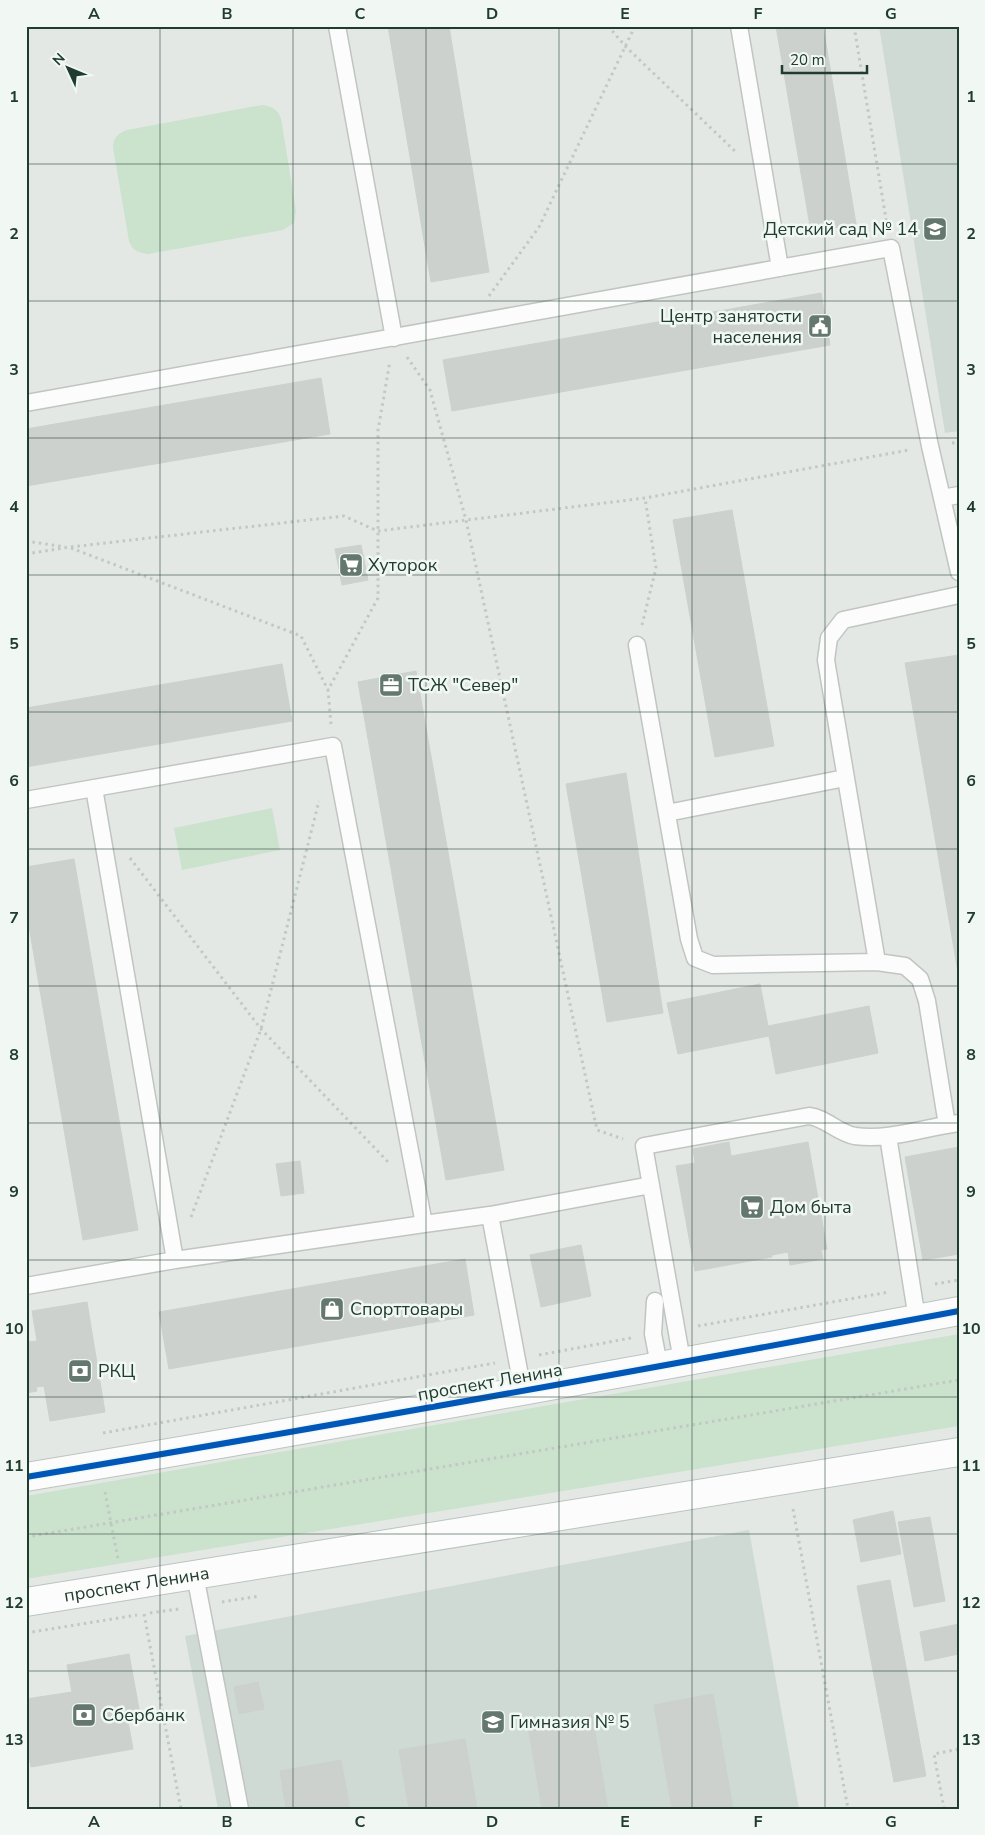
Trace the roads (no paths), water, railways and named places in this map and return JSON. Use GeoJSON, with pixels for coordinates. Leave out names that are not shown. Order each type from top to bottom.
{"type":"FeatureCollection","features":[{"type":"Feature","properties":{"kind":"street","name":"проспект Ленина"},"geometry":{"type":"LineString","coordinates":[[26,1477],[523,1392],[959,1311]]}},
{"type":"Feature","properties":{"kind":"street","name":"проспект Ленина"},"geometry":{"type":"LineString","coordinates":[[26,1602],[959,1452]]}},
{"type":"Feature","properties":{"kind":"lane"},"geometry":{"type":"LineString","coordinates":[[337,26],[394,338]]}},
{"type":"Feature","properties":{"kind":"lane"},"geometry":{"type":"LineString","coordinates":[[739,26],[780,268]]}},
{"type":"Feature","properties":{"kind":"lane"},"geometry":{"type":"LineString","coordinates":[[26,403],[891,248],[930,446],[959,572]]}},
{"type":"Feature","properties":{"kind":"lane"},"geometry":{"type":"LineString","coordinates":[[942,498],[959,495]]}},
{"type":"Feature","properties":{"kind":"lane"},"geometry":{"type":"LineString","coordinates":[[876,962],[826,660],[829,638],[843,620],[959,596]]}},
{"type":"Feature","properties":{"kind":"lane"},"geometry":{"type":"LineString","coordinates":[[637,646],[689,939],[695,958],[713,965],[876,962],[905,966],[920,979],[927,1001],[953,1124],[888,1136],[855,1136],[840,1131],[817,1117],[809,1116],[644,1146],[651,1185],[671,1363]]}},
{"type":"Feature","properties":{"kind":"lane"},"geometry":{"type":"LineString","coordinates":[[26,800],[333,746],[424,1224]]}},
{"type":"Feature","properties":{"kind":"lane"},"geometry":{"type":"LineString","coordinates":[[667,813],[845,778]]}},
{"type":"Feature","properties":{"kind":"lane"},"geometry":{"type":"LineString","coordinates":[[94,788],[175,1260]]}},
{"type":"Feature","properties":{"kind":"lane"},"geometry":{"type":"LineString","coordinates":[[888,1136],[917,1319]]}},
{"type":"Feature","properties":{"kind":"lane"},"geometry":{"type":"LineString","coordinates":[[26,1286],[175,1260],[490,1215],[651,1185]]}},
{"type":"Feature","properties":{"kind":"lane"},"geometry":{"type":"LineString","coordinates":[[490,1215],[523,1392]]}},
{"type":"Feature","properties":{"kind":"lane"},"geometry":{"type":"LineString","coordinates":[[656,1300],[653,1334],[671,1363]]}},
{"type":"Feature","properties":{"kind":"lane"},"geometry":{"type":"LineString","coordinates":[[195,1575],[240,1809]]}},
{"type":"Feature","properties":{"kind":"place","name":"Детский сад № 14"},"geometry":{"type":"Point","coordinates":[935,229]}},
{"type":"Feature","properties":{"kind":"place","name":"Центр занятости населения"},"geometry":{"type":"Point","coordinates":[820,326]}},
{"type":"Feature","properties":{"kind":"place","name":"Хуторок"},"geometry":{"type":"Point","coordinates":[351,565]}},
{"type":"Feature","properties":{"kind":"place","name":"ТСЖ \"Север\""},"geometry":{"type":"Point","coordinates":[391,685]}},
{"type":"Feature","properties":{"kind":"place","name":"Дом быта"},"geometry":{"type":"Point","coordinates":[752,1207]}},
{"type":"Feature","properties":{"kind":"place","name":"Спорттовары"},"geometry":{"type":"Point","coordinates":[332,1309]}},
{"type":"Feature","properties":{"kind":"place","name":"РКЦ"},"geometry":{"type":"Point","coordinates":[80,1371]}},
{"type":"Feature","properties":{"kind":"place","name":"Сбербанк"},"geometry":{"type":"Point","coordinates":[84,1715]}},
{"type":"Feature","properties":{"kind":"place","name":"Гимназия № 5"},"geometry":{"type":"Point","coordinates":[493,1722]}}]}
